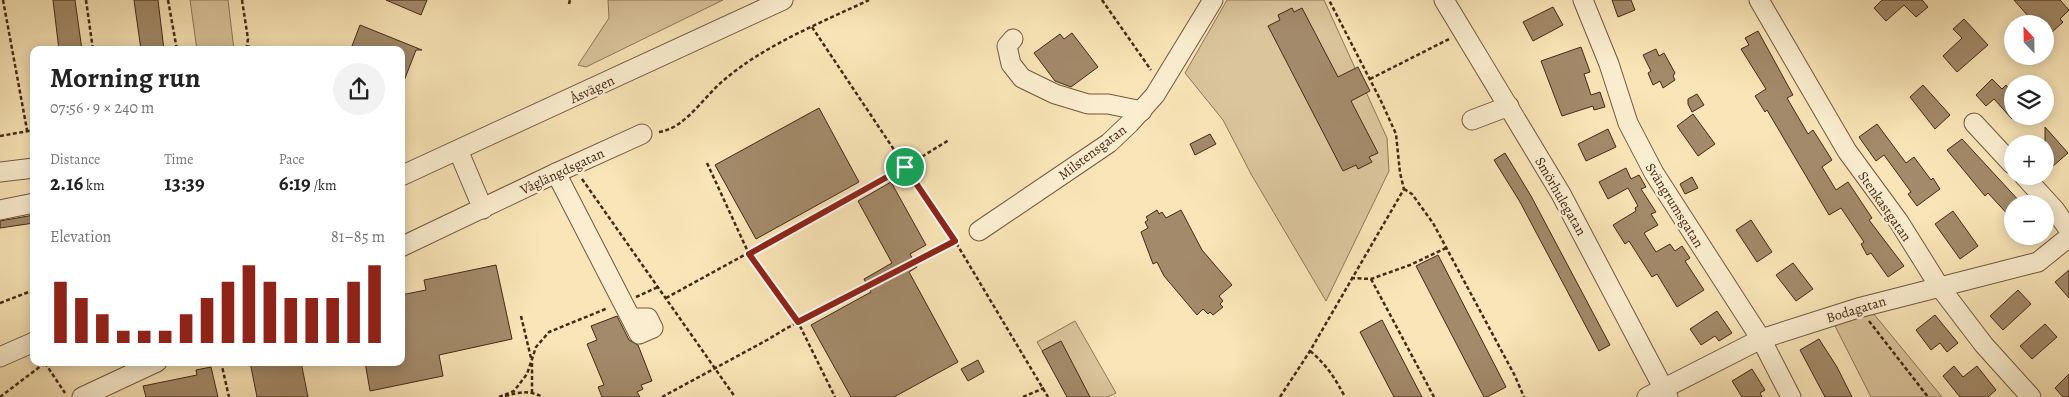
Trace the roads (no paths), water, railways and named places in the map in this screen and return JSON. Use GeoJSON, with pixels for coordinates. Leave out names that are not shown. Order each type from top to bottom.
{"type":"FeatureCollection","features":[{"type":"Feature","properties":{"kind":"street","name":"Åsvägen"},"geometry":{"type":"LineString","coordinates":[[405,174],[782,0]]}},
{"type":"Feature","properties":{"kind":"street","name":"Milstensgatan"},"geometry":{"type":"LineString","coordinates":[[979,230],[1109,143],[1142,111],[1192,37],[1213,0]]}},
{"type":"Feature","properties":{"kind":"street","name":"Smörhulegatan"},"geometry":{"type":"LineString","coordinates":[[1444,0],[1561,194],[1666,393]]}},
{"type":"Feature","properties":{"kind":"street","name":"Svängrumsgatan"},"geometry":{"type":"LineString","coordinates":[[1583,0],[1609,64],[1628,123],[1654,173],[1761,339],[1791,397]]}},
{"type":"Feature","properties":{"kind":"street","name":"Stenkastgatan"},"geometry":{"type":"LineString","coordinates":[[1759,0],[1846,151],[1899,222],[1939,286],[1984,345],[2032,397]]}},
{"type":"Feature","properties":{"kind":"street"},"geometry":{"type":"LineString","coordinates":[[1013,39],[1008,46],[1008,52],[1011,64],[1022,78],[1070,100],[1088,104],[1108,104],[1142,111]]}},
{"type":"Feature","properties":{"kind":"street"},"geometry":{"type":"LineString","coordinates":[[1472,120],[1509,106]]}},
{"type":"Feature","properties":{"kind":"street"},"geometry":{"type":"LineString","coordinates":[[1974,123],[2004,155]]}},
{"type":"Feature","properties":{"kind":"street","name":"Våglängdsgatan"},"geometry":{"type":"LineString","coordinates":[[405,245],[642,134]]}},
{"type":"Feature","properties":{"kind":"street"},"geometry":{"type":"LineString","coordinates":[[458,150],[483,209]]}},
{"type":"Feature","properties":{"kind":"street"},"geometry":{"type":"LineString","coordinates":[[0,172],[30,168]]}},
{"type":"Feature","properties":{"kind":"street"},"geometry":{"type":"LineString","coordinates":[[564,169],[627,310]]}},
{"type":"Feature","properties":{"kind":"street"},"geometry":{"type":"LineString","coordinates":[[2032,185],[2055,210],[2069,230]]}},
{"type":"Feature","properties":{"kind":"street"},"geometry":{"type":"LineString","coordinates":[[0,210],[30,204]]}},
{"type":"Feature","properties":{"kind":"street","name":"Bodagatan"},"geometry":{"type":"LineString","coordinates":[[1647,397],[1666,393],[1736,350],[1761,339],[1858,308],[2038,262],[2069,237]]}},
{"type":"Feature","properties":{"kind":"street"},"geometry":{"type":"LineString","coordinates":[[0,357],[30,344]]}},
{"type":"Feature","properties":{"kind":"street"},"geometry":{"type":"LineString","coordinates":[[73,395],[146,366]]}}]}
